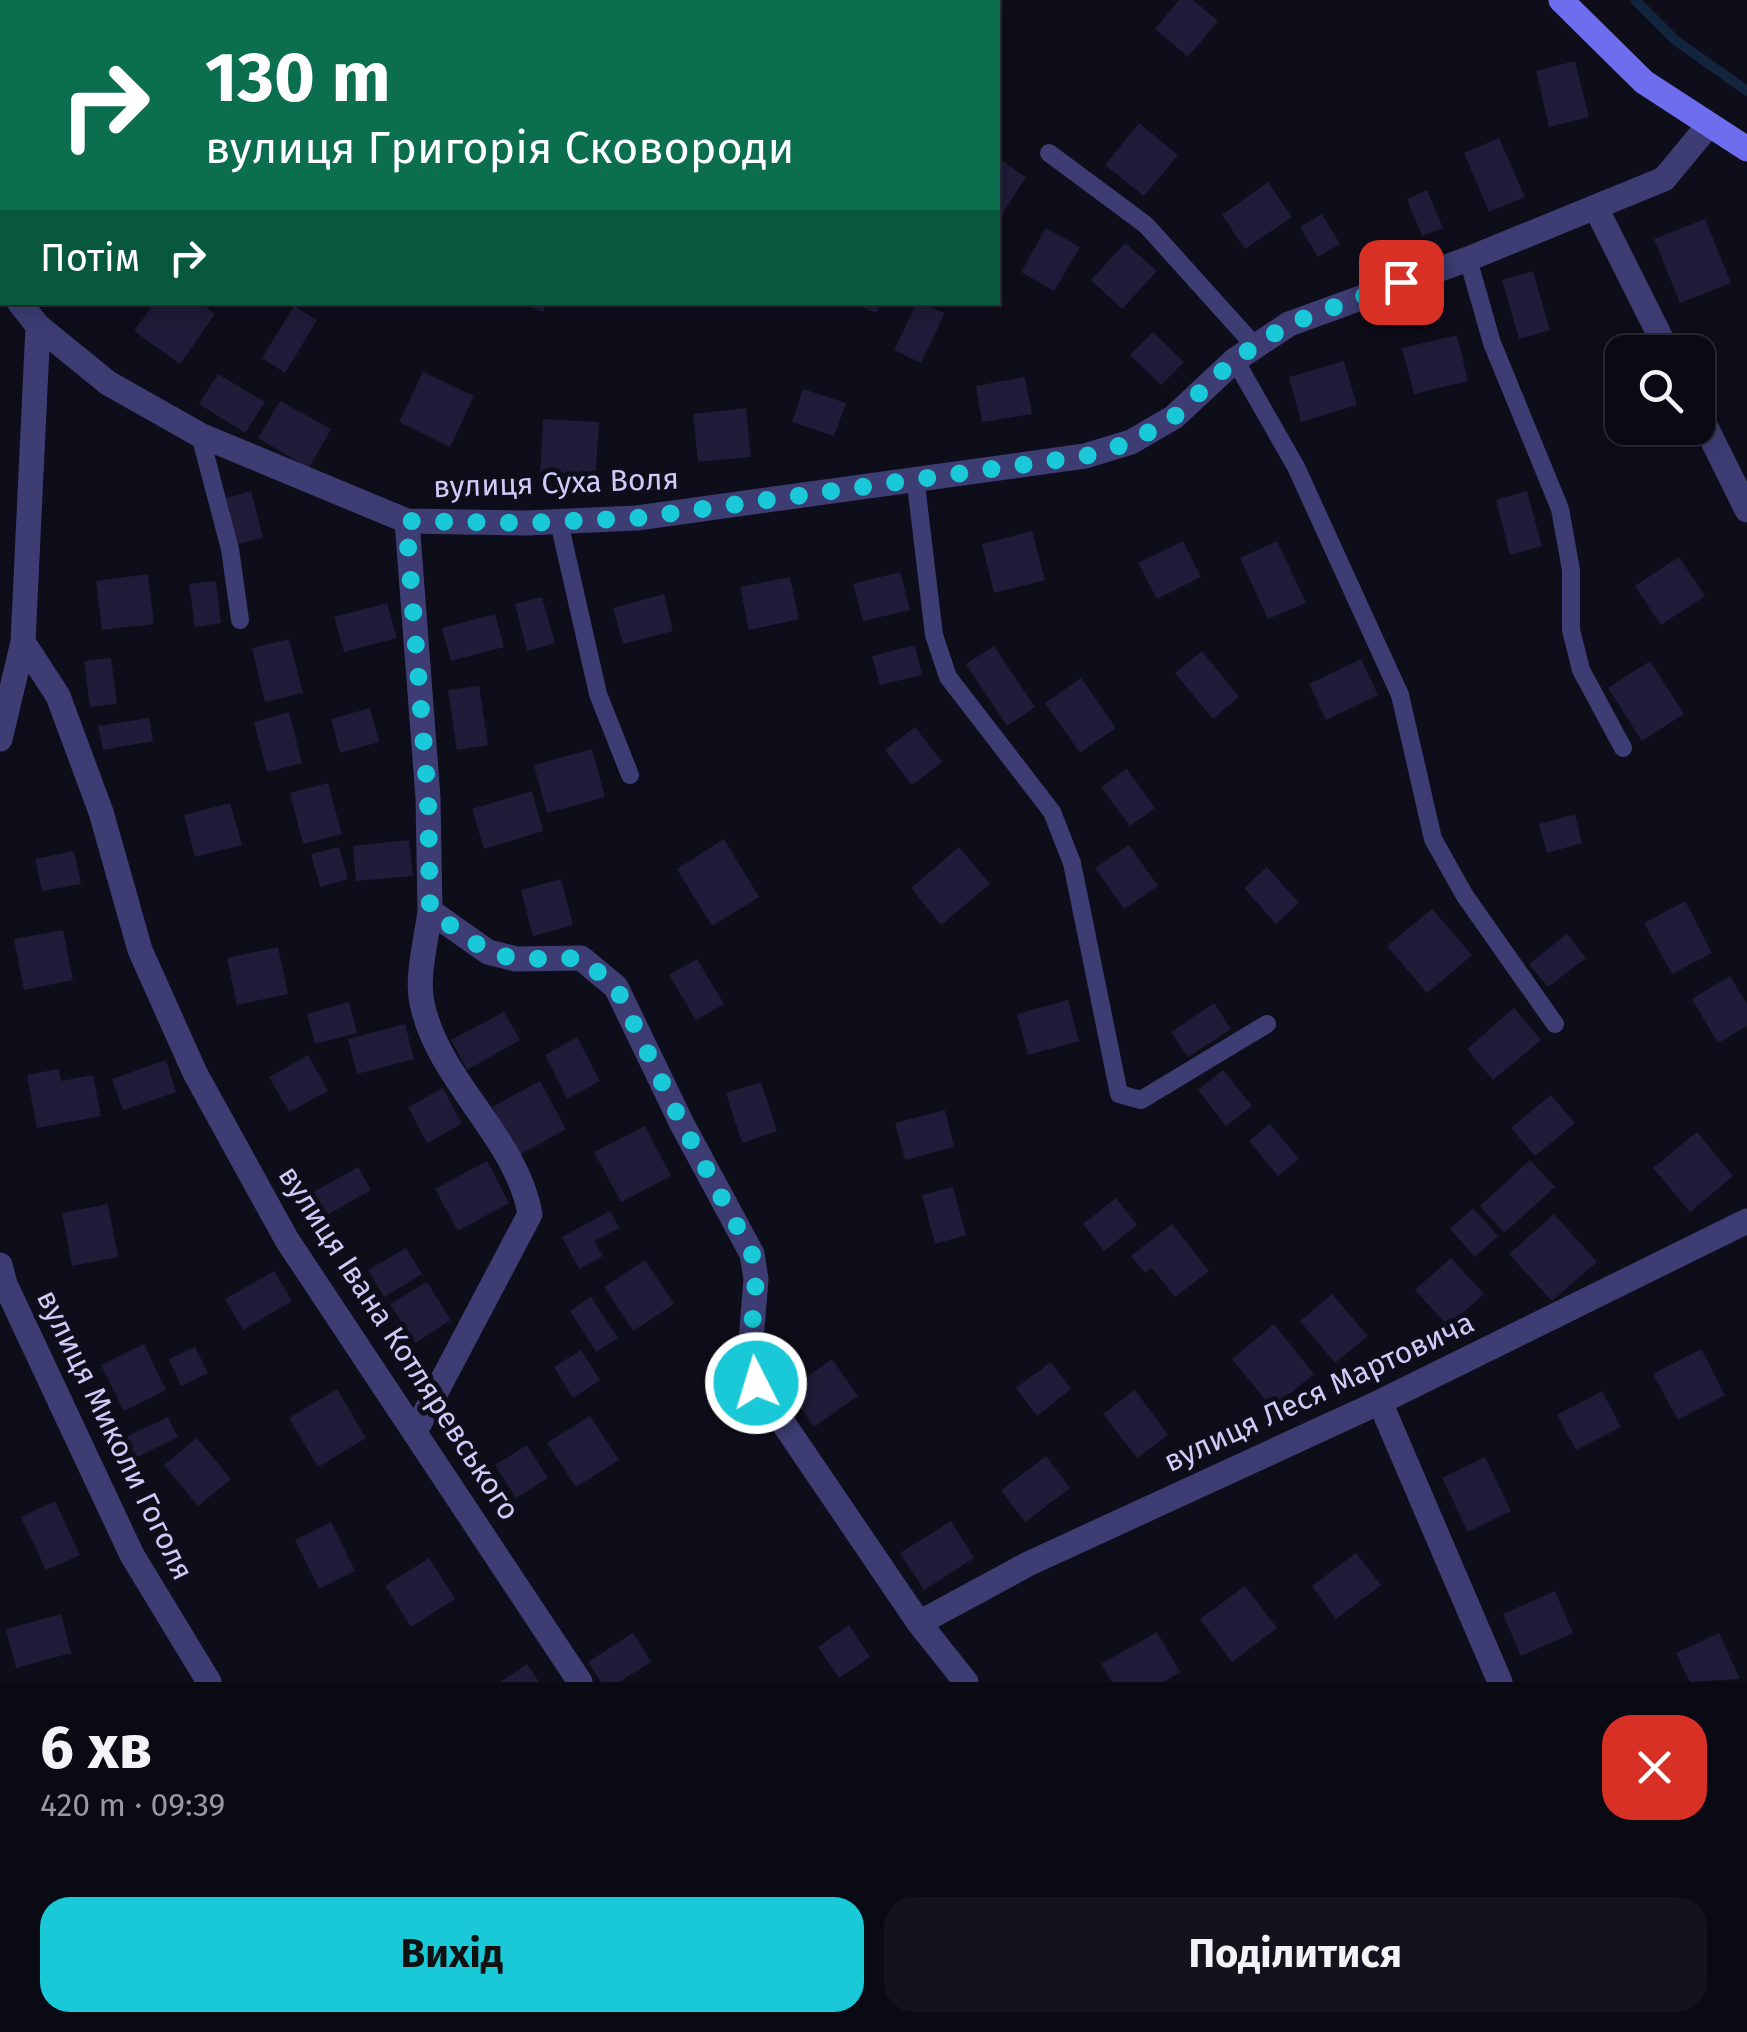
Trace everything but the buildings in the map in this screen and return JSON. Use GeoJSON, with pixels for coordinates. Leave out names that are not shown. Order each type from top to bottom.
{"type":"FeatureCollection","features":[{"type":"Feature","properties":{"kind":"street"},"geometry":{"type":"LineString","coordinates":[[1561,0],[1644,82],[1747,149]]}},
{"type":"Feature","properties":{"kind":"street","name":"вулиця Суха Воля"},"geometry":{"type":"LineString","coordinates":[[21,305],[38,326],[108,383],[200,435],[406,521],[637,518],[915,476],[1086,456],[1132,442],[1174,417],[1245,353],[1289,324],[1468,260],[1664,179],[1708,126]]}},
{"type":"Feature","properties":{"kind":"street"},"geometry":{"type":"LineString","coordinates":[[1596,208],[1660,335]]}},
{"type":"Feature","properties":{"kind":"street"},"geometry":{"type":"LineString","coordinates":[[0,740],[22,642],[38,326]]}},
{"type":"Feature","properties":{"kind":"street"},"geometry":{"type":"LineString","coordinates":[[1715,445],[1747,510]]}},
{"type":"Feature","properties":{"kind":"street"},"geometry":{"type":"LineString","coordinates":[[406,521],[428,798],[430,911],[420,1000],[433,1034],[522,1183],[530,1214],[416,1430]]}},
{"type":"Feature","properties":{"kind":"street","name":"вулиця Івана Котляревського"},"geometry":{"type":"LineString","coordinates":[[22,642],[58,696],[100,812],[140,950],[195,1073],[287,1240],[580,1682]]}},
{"type":"Feature","properties":{"kind":"street"},"geometry":{"type":"LineString","coordinates":[[430,911],[488,952],[516,959],[581,958],[616,987],[682,1124],[752,1254],[756,1279],[750,1352],[756,1383],[919,1623],[966,1682]]}},
{"type":"Feature","properties":{"kind":"street","name":"вулиця Леся Мартовича"},"geometry":{"type":"LineString","coordinates":[[919,1623],[1028,1564],[1380,1402],[1747,1221]]}},
{"type":"Feature","properties":{"kind":"street","name":"вулиця Миколи Гоголя"},"geometry":{"type":"LineString","coordinates":[[0,1265],[4,1284],[132,1555],[208,1682]]}},
{"type":"Feature","properties":{"kind":"street"},"geometry":{"type":"LineString","coordinates":[[1380,1402],[1500,1682]]}},
{"type":"Feature","properties":{"kind":"lane"},"geometry":{"type":"LineString","coordinates":[[1049,152],[1146,225],[1245,353],[1400,695],[1433,839],[1465,896],[1555,1024]]}},
{"type":"Feature","properties":{"kind":"lane"},"geometry":{"type":"LineString","coordinates":[[1468,260],[1492,343],[1560,509],[1571,570],[1571,630],[1581,670],[1623,748]]}},
{"type":"Feature","properties":{"kind":"lane"},"geometry":{"type":"LineString","coordinates":[[200,435],[230,549],[240,620]]}},
{"type":"Feature","properties":{"kind":"lane"},"geometry":{"type":"LineString","coordinates":[[915,476],[934,635],[943,663],[948,677],[1052,812],[1072,863],[1119,1094],[1141,1100],[1267,1024]]}},
{"type":"Feature","properties":{"kind":"lane"},"geometry":{"type":"LineString","coordinates":[[559,522],[593,676],[630,775]]}},
{"type":"Feature","properties":{"kind":"waterway"},"geometry":{"type":"LineString","coordinates":[[1635,0],[1675,40],[1747,91]]}},
{"type":"Feature","properties":{"kind":"route"},"geometry":{"type":"LineString","coordinates":[[756,1383],[750,1352],[756,1279],[752,1254],[682,1124],[616,987],[581,958],[516,959],[488,952],[430,911],[428,798],[406,521],[526,523],[637,518],[915,476],[1086,456],[1132,442],[1174,417],[1234,360],[1289,324],[1401,282]]}}]}
